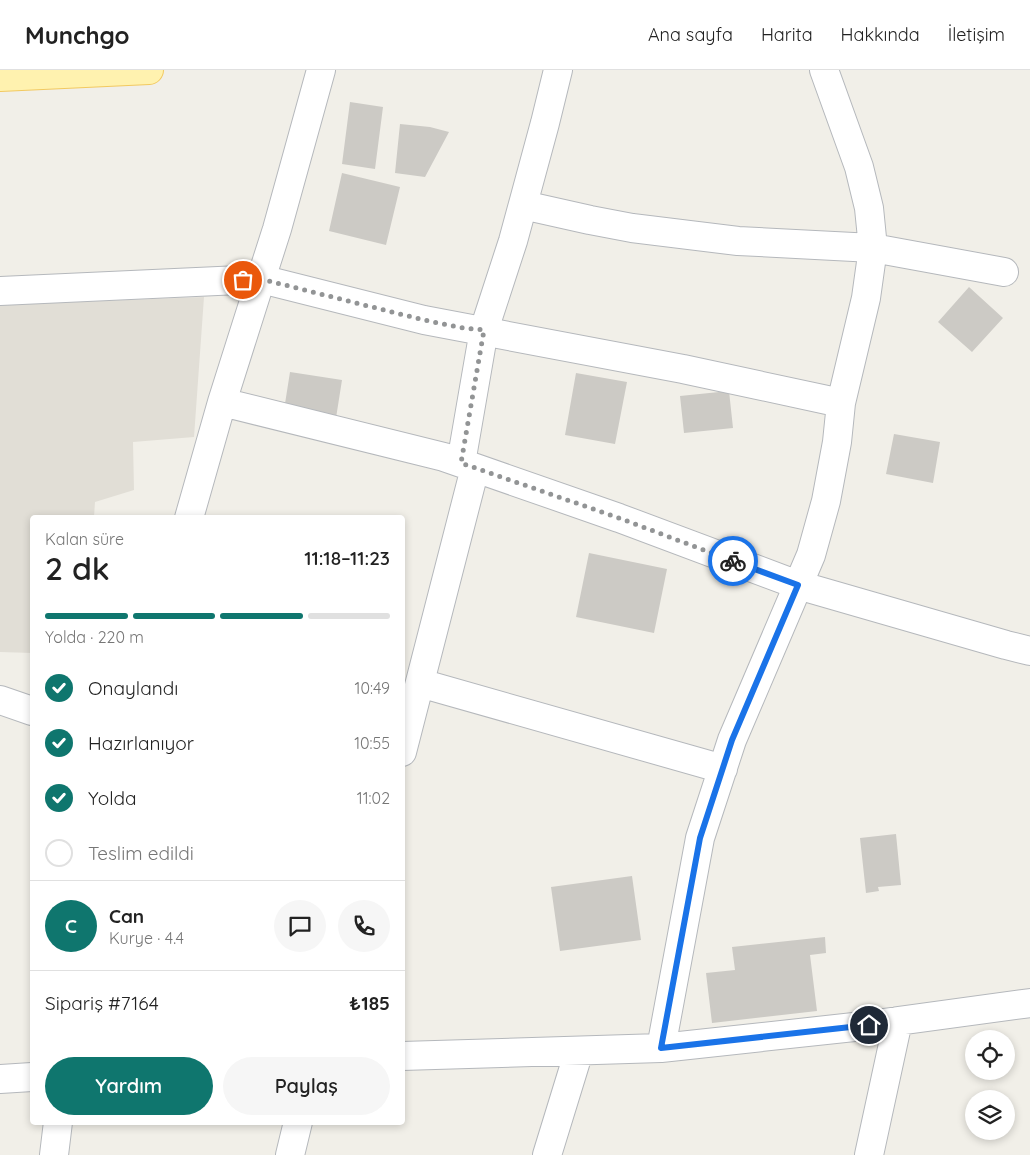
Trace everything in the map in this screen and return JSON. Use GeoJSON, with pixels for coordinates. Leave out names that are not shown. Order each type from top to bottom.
{"type":"FeatureCollection","features":[{"type":"Feature","properties":{"kind":"main road"},"geometry":{"type":"LineString","coordinates":[[0,77],[149,70]]}},
{"type":"Feature","properties":{"kind":"street"},"geometry":{"type":"LineString","coordinates":[[190,515],[222,402],[277,229],[321,70]]}},
{"type":"Feature","properties":{"kind":"street"},"geometry":{"type":"LineString","coordinates":[[405,740],[420,682],[468,466],[484,330],[513,241],[558,70]]}},
{"type":"Feature","properties":{"kind":"street"},"geometry":{"type":"LineString","coordinates":[[661,1048],[700,838],[732,740],[811,555],[826,501],[837,442],[841,403],[866,298],[873,248],[869,208],[859,167],[824,70]]}},
{"type":"Feature","properties":{"kind":"street"},"geometry":{"type":"LineString","coordinates":[[523,205],[632,228],[747,242],[873,248],[1004,272]]}},
{"type":"Feature","properties":{"kind":"street"},"geometry":{"type":"LineString","coordinates":[[0,290],[261,279],[416,318],[683,369],[841,403]]}},
{"type":"Feature","properties":{"kind":"street"},"geometry":{"type":"LineString","coordinates":[[222,402],[444,457],[619,518],[798,585],[1030,651]]}},
{"type":"Feature","properties":{"kind":"street"},"geometry":{"type":"LineString","coordinates":[[420,682],[722,769]]}},
{"type":"Feature","properties":{"kind":"street"},"geometry":{"type":"LineString","coordinates":[[0,700],[30,710]]}},
{"type":"Feature","properties":{"kind":"street"},"geometry":{"type":"LineString","coordinates":[[405,1056],[661,1048],[898,1021],[1030,1003]]}},
{"type":"Feature","properties":{"kind":"street"},"geometry":{"type":"LineString","coordinates":[[869,1155],[898,1021]]}},
{"type":"Feature","properties":{"kind":"street"},"geometry":{"type":"LineString","coordinates":[[547,1155],[579,1051]]}},
{"type":"Feature","properties":{"kind":"street"},"geometry":{"type":"LineString","coordinates":[[0,1079],[30,1077]]}},
{"type":"Feature","properties":{"kind":"street"},"geometry":{"type":"LineString","coordinates":[[54,1155],[58,1125]]}},
{"type":"Feature","properties":{"kind":"street"},"geometry":{"type":"LineString","coordinates":[[290,1155],[297,1125]]}},
{"type":"Feature","properties":{"kind":"shaded area"},"geometry":{"type":"Polygon","coordinates":[[[204,297],[194,437],[133,442],[134,490],[95,502],[94,515],[30,515],[30,653],[0,652],[0,305],[204,297]]]}},
{"type":"Feature","properties":{"kind":"building"},"geometry":{"type":"Polygon","coordinates":[[[350,102],[383,107],[375,169],[342,164],[350,102]]]}},
{"type":"Feature","properties":{"kind":"building"},"geometry":{"type":"Polygon","coordinates":[[[400,124],[430,127],[449,132],[425,177],[395,173],[400,124]]]}},
{"type":"Feature","properties":{"kind":"building"},"geometry":{"type":"Polygon","coordinates":[[[342,173],[400,187],[386,245],[329,231],[342,173]]]}},
{"type":"Feature","properties":{"kind":"building"},"geometry":{"type":"Polygon","coordinates":[[[969,287],[1003,318],[972,352],[938,322],[969,287]]]}},
{"type":"Feature","properties":{"kind":"building"},"geometry":{"type":"Polygon","coordinates":[[[290,372],[342,380],[336,418],[284,410],[290,372]]]}},
{"type":"Feature","properties":{"kind":"building"},"geometry":{"type":"Polygon","coordinates":[[[576,373],[627,382],[615,444],[565,435],[576,373]]]}},
{"type":"Feature","properties":{"kind":"building"},"geometry":{"type":"Polygon","coordinates":[[[729,391],[733,428],[684,433],[680,396],[729,391]]]}},
{"type":"Feature","properties":{"kind":"building"},"geometry":{"type":"Polygon","coordinates":[[[894,434],[940,442],[933,483],[886,474],[894,434]]]}},
{"type":"Feature","properties":{"kind":"building"},"geometry":{"type":"Polygon","coordinates":[[[589,553],[667,569],[654,633],[576,617],[589,553]]]}},
{"type":"Feature","properties":{"kind":"building"},"geometry":{"type":"Polygon","coordinates":[[[896,834],[901,885],[878,887],[879,891],[866,893],[860,838],[896,834]]]}},
{"type":"Feature","properties":{"kind":"building"},"geometry":{"type":"Polygon","coordinates":[[[632,876],[641,940],[560,951],[551,887],[632,876]]]}},
{"type":"Feature","properties":{"kind":"building"},"geometry":{"type":"Polygon","coordinates":[[[825,937],[826,953],[810,955],[817,1011],[712,1023],[706,973],[735,970],[732,947],[825,937]]]}},
{"type":"Feature","properties":{"kind":"way so far"},"geometry":{"type":"LineString","coordinates":[[243,280],[261,279],[424,320],[484,330],[461,463],[619,518],[733,561]]}},
{"type":"Feature","properties":{"kind":"route"},"geometry":{"type":"LineString","coordinates":[[733,561],[798,585],[732,740],[700,838],[661,1048],[869,1025]]}}]}
